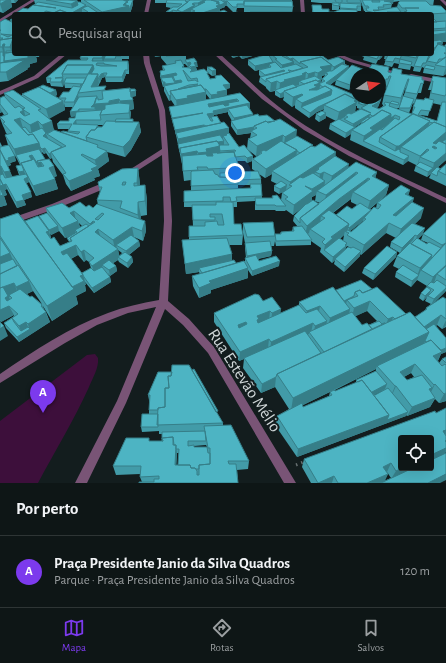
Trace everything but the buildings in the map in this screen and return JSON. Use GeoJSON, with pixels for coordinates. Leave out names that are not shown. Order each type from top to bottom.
{"type":"FeatureCollection","features":[{"type":"Feature","properties":{"kind":"street"},"geometry":{"type":"LineString","coordinates":[[15,12],[34,0]]}},
{"type":"Feature","properties":{"kind":"street"},"geometry":{"type":"LineString","coordinates":[[146,12],[149,0]]}},
{"type":"Feature","properties":{"kind":"street"},"geometry":{"type":"LineString","coordinates":[[302,0],[303,12]]}},
{"type":"Feature","properties":{"kind":"street"},"geometry":{"type":"LineString","coordinates":[[442,0],[446,5]]}},
{"type":"Feature","properties":{"kind":"street"},"geometry":{"type":"LineString","coordinates":[[0,21],[12,14]]}},
{"type":"Feature","properties":{"kind":"street"},"geometry":{"type":"LineString","coordinates":[[0,93],[36,77],[62,56]]}},
{"type":"Feature","properties":{"kind":"street"},"geometry":{"type":"LineString","coordinates":[[81,483],[121,403],[162,302],[168,221],[165,150],[162,110],[147,63],[146,56]]}},
{"type":"Feature","properties":{"kind":"street"},"geometry":{"type":"LineString","coordinates":[[219,56],[264,98],[323,139],[446,201]]}},
{"type":"Feature","properties":{"kind":"street"},"geometry":{"type":"LineString","coordinates":[[340,56],[352,62],[384,71],[446,83]]}},
{"type":"Feature","properties":{"kind":"street"},"geometry":{"type":"LineString","coordinates":[[0,225],[100,189],[129,173],[165,150]]}},
{"type":"Feature","properties":{"kind":"street"},"geometry":{"type":"LineString","coordinates":[[0,379],[45,349],[95,323],[126,310],[162,302]]}},
{"type":"Feature","properties":{"kind":"street","name":"Rua Estevão Mélio"},"geometry":{"type":"LineString","coordinates":[[162,302],[186,322],[211,350],[290,483]]}},
{"type":"Feature","properties":{"kind":"path"},"geometry":{"type":"LineString","coordinates":[[282,470],[312,459]]}},
{"type":"Feature","properties":{"kind":"shaded area"},"geometry":{"type":"Polygon","coordinates":[[[95,354],[98,358],[98,362],[94,376],[38,483],[0,483],[0,421],[87,355],[95,354]]]}},
{"type":"Feature","properties":{"kind":"place","name":"Praça Presidente Janio da Silva Quadros"},"geometry":{"type":"Point","coordinates":[43,413]}}]}
